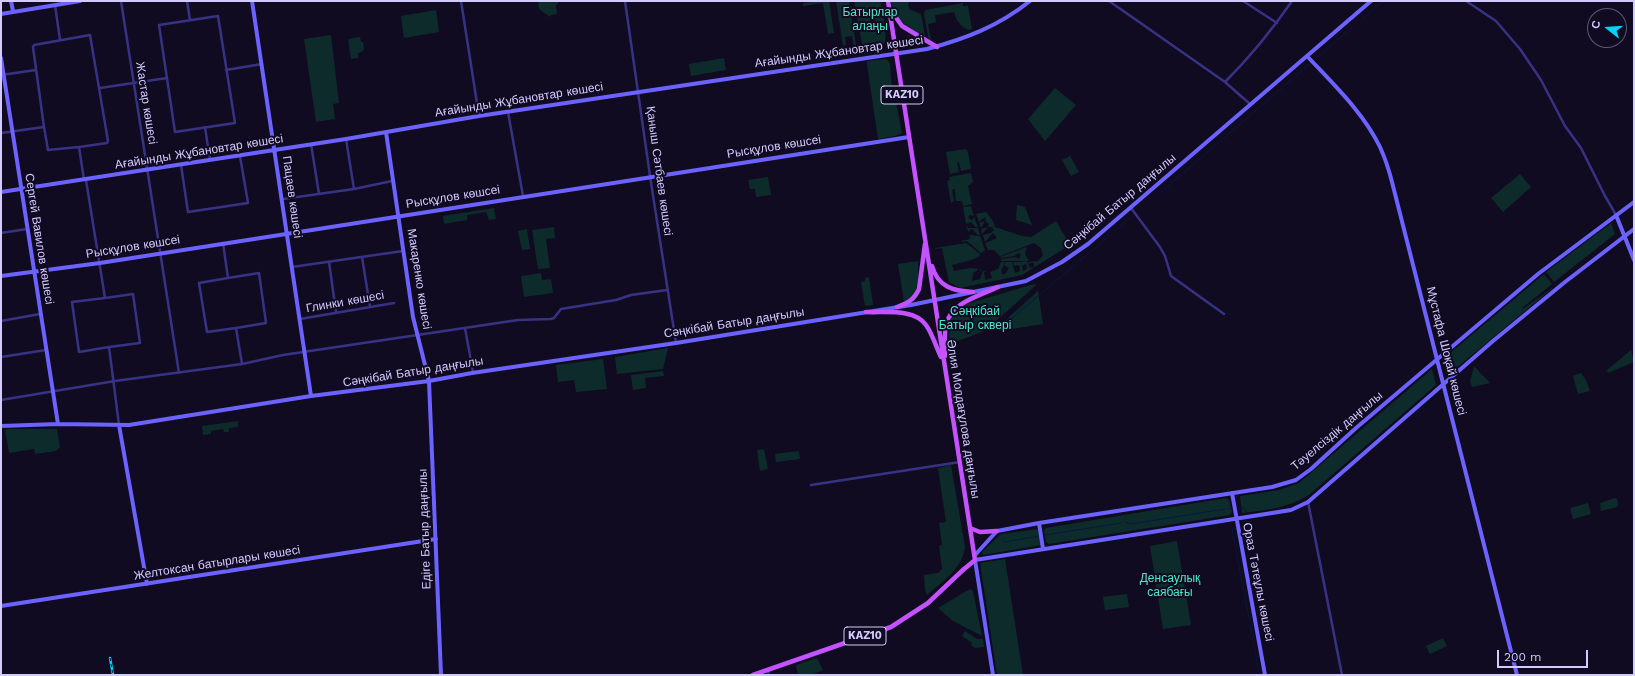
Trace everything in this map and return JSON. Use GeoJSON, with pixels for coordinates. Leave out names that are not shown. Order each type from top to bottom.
{"type":"FeatureCollection","features":[{"type":"Feature","properties":{"kind":"main road"},"geometry":{"type":"LineString","coordinates":[[888,4],[897,21],[902,26],[937,47]]}},
{"type":"Feature","properties":{"kind":"main road","name":"Әлия Молдағұлова даңғылы"},"geometry":{"type":"LineString","coordinates":[[888,4],[926,238],[944,366],[975,558]]}},
{"type":"Feature","properties":{"kind":"main road"},"geometry":{"type":"LineString","coordinates":[[897,307],[909,303],[919,289],[926,238]]}},
{"type":"Feature","properties":{"kind":"main road"},"geometry":{"type":"LineString","coordinates":[[927,249],[936,276],[944,286],[958,291],[973,292]]}},
{"type":"Feature","properties":{"kind":"main road"},"geometry":{"type":"LineString","coordinates":[[944,366],[946,327],[948,318],[952,312],[963,303],[998,287]]}},
{"type":"Feature","properties":{"kind":"main road"},"geometry":{"type":"LineString","coordinates":[[866,312],[909,314],[919,318],[927,326],[944,366]]}},
{"type":"Feature","properties":{"kind":"main road"},"geometry":{"type":"LineString","coordinates":[[970,528],[980,532],[997,532]]}},
{"type":"Feature","properties":{"kind":"main road","name":"KAZ10"},"geometry":{"type":"LineString","coordinates":[[753,675],[769,672],[891,627],[928,603],[975,558]]}},
{"type":"Feature","properties":{"kind":"street"},"geometry":{"type":"LineString","coordinates":[[11,1],[13,11]]}},
{"type":"Feature","properties":{"kind":"street"},"geometry":{"type":"LineString","coordinates":[[1,14],[80,1]]}},
{"type":"Feature","properties":{"kind":"street","name":"Жастар көшесі"},"geometry":{"type":"LineString","coordinates":[[121,1],[179,373]]}},
{"type":"Feature","properties":{"kind":"street"},"geometry":{"type":"LineString","coordinates":[[187,1],[190,20]]}},
{"type":"Feature","properties":{"kind":"street","name":"Пацаев көшесі"},"geometry":{"type":"LineString","coordinates":[[252,1],[263,64],[311,396]]}},
{"type":"Feature","properties":{"kind":"street"},"geometry":{"type":"LineString","coordinates":[[461,1],[479,116]]}},
{"type":"Feature","properties":{"kind":"street","name":"Қаныш Сәтбаев көшесі"},"geometry":{"type":"LineString","coordinates":[[625,1],[667,290],[676,342]]}},
{"type":"Feature","properties":{"kind":"street","name":"Ағайынды Жұбановтар көшесі"},"geometry":{"type":"LineString","coordinates":[[1,192],[240,156],[508,111],[937,47],[985,30],[999,23],[1030,1]]}},
{"type":"Feature","properties":{"kind":"street"},"geometry":{"type":"LineString","coordinates":[[1109,1],[1225,82],[1250,104]]}},
{"type":"Feature","properties":{"kind":"street"},"geometry":{"type":"LineString","coordinates":[[1243,1],[1277,23]]}},
{"type":"Feature","properties":{"kind":"street"},"geometry":{"type":"LineString","coordinates":[[1225,82],[1249,58],[1277,23],[1292,1]]}},
{"type":"Feature","properties":{"kind":"street","name":"Сәңкібай Батыр даңғылы"},"geometry":{"type":"LineString","coordinates":[[1,426],[58,424],[119,425],[143,423],[311,396],[429,381],[866,312],[1026,282],[1062,262],[1088,244],[1371,1]]}},
{"type":"Feature","properties":{"kind":"street"},"geometry":{"type":"LineString","coordinates":[[1466,1],[1496,21],[1520,49],[1541,80],[1565,126],[1582,148],[1605,196],[1616,215],[1634,260]]}},
{"type":"Feature","properties":{"kind":"street"},"geometry":{"type":"LineString","coordinates":[[55,5],[60,40]]}},
{"type":"Feature","properties":{"kind":"street"},"geometry":{"type":"LineString","coordinates":[[218,16],[235,123],[175,132],[159,25],[190,20],[218,16]]}},
{"type":"Feature","properties":{"kind":"street"},"geometry":{"type":"LineString","coordinates":[[91,36],[108,142],[49,150],[44,127],[36,70],[34,45],[91,36]]}},
{"type":"Feature","properties":{"kind":"street","name":"Мұстафа Шоқай көшесі"},"geometry":{"type":"LineString","coordinates":[[1307,56],[1360,117],[1380,146],[1392,182],[1438,359],[1517,675]]}},
{"type":"Feature","properties":{"kind":"street","name":"Сергей Вавилов көшесі"},"geometry":{"type":"LineString","coordinates":[[1,58],[2,75],[28,229],[52,393],[58,424]]}},
{"type":"Feature","properties":{"kind":"street"},"geometry":{"type":"LineString","coordinates":[[226,70],[263,64]]}},
{"type":"Feature","properties":{"kind":"street"},"geometry":{"type":"LineString","coordinates":[[2,75],[36,70]]}},
{"type":"Feature","properties":{"kind":"street"},"geometry":{"type":"LineString","coordinates":[[100,88],[167,78]]}},
{"type":"Feature","properties":{"kind":"street"},"geometry":{"type":"LineString","coordinates":[[508,111],[523,196]]}},
{"type":"Feature","properties":{"kind":"street"},"geometry":{"type":"LineString","coordinates":[[1,133],[44,127]]}},
{"type":"Feature","properties":{"kind":"street"},"geometry":{"type":"LineString","coordinates":[[205,127],[210,160]]}},
{"type":"Feature","properties":{"kind":"street","name":"Макаренко көшесі"},"geometry":{"type":"LineString","coordinates":[[386,132],[392,181],[417,335],[429,381]]}},
{"type":"Feature","properties":{"kind":"street","name":"Рысқұлов көшсеі"},"geometry":{"type":"LineString","coordinates":[[1,276],[100,263],[909,136]]}},
{"type":"Feature","properties":{"kind":"street"},"geometry":{"type":"LineString","coordinates":[[346,139],[354,189]]}},
{"type":"Feature","properties":{"kind":"street"},"geometry":{"type":"LineString","coordinates":[[311,144],[319,194]]}},
{"type":"Feature","properties":{"kind":"street"},"geometry":{"type":"LineString","coordinates":[[79,147],[105,298]]}},
{"type":"Feature","properties":{"kind":"street"},"geometry":{"type":"LineString","coordinates":[[181,165],[188,212],[248,204],[240,156]]}},
{"type":"Feature","properties":{"kind":"street"},"geometry":{"type":"LineString","coordinates":[[283,200],[354,189],[392,181]]}},
{"type":"Feature","properties":{"kind":"street","name":"Тәуелсіздік даңғылы"},"geometry":{"type":"LineString","coordinates":[[997,532],[1039,523],[1272,487],[1296,480],[1311,469],[1538,274],[1634,202]]}},
{"type":"Feature","properties":{"kind":"street"},"geometry":{"type":"LineString","coordinates":[[1130,208],[1160,247],[1165,256],[1171,276],[1224,314]]}},
{"type":"Feature","properties":{"kind":"street"},"geometry":{"type":"LineString","coordinates":[[1,233],[28,229]]}},
{"type":"Feature","properties":{"kind":"street"},"geometry":{"type":"LineString","coordinates":[[975,558],[1043,549],[1291,510],[1308,502],[1444,384],[1565,282],[1634,229]]}},
{"type":"Feature","properties":{"kind":"street"},"geometry":{"type":"LineString","coordinates":[[223,243],[228,278]]}},
{"type":"Feature","properties":{"kind":"street"},"geometry":{"type":"LineString","coordinates":[[292,267],[403,251]]}},
{"type":"Feature","properties":{"kind":"street"},"geometry":{"type":"LineString","coordinates":[[362,257],[370,307]]}},
{"type":"Feature","properties":{"kind":"street"},"geometry":{"type":"LineString","coordinates":[[329,262],[336,312]]}},
{"type":"Feature","properties":{"kind":"street"},"geometry":{"type":"LineString","coordinates":[[259,273],[266,323],[236,328],[206,332],[199,283],[259,273]]}},
{"type":"Feature","properties":{"kind":"street"},"geometry":{"type":"LineString","coordinates":[[1,400],[52,393],[115,381],[242,364],[305,352],[524,319],[551,319],[554,318],[561,309],[616,300],[631,295],[667,290]]}},
{"type":"Feature","properties":{"kind":"street"},"geometry":{"type":"LineString","coordinates":[[133,294],[140,343],[109,348],[79,352],[72,302],[133,294]]}},
{"type":"Feature","properties":{"kind":"street","name":"Глинки көшесі"},"geometry":{"type":"LineString","coordinates":[[300,319],[394,303]]}},
{"type":"Feature","properties":{"kind":"street"},"geometry":{"type":"LineString","coordinates":[[1,321],[41,314]]}},
{"type":"Feature","properties":{"kind":"street"},"geometry":{"type":"LineString","coordinates":[[236,328],[242,364]]}},
{"type":"Feature","properties":{"kind":"street"},"geometry":{"type":"LineString","coordinates":[[465,328],[473,373]]}},
{"type":"Feature","properties":{"kind":"street"},"geometry":{"type":"LineString","coordinates":[[109,348],[115,381],[119,425],[147,584]]}},
{"type":"Feature","properties":{"kind":"street"},"geometry":{"type":"LineString","coordinates":[[1,357],[46,350]]}},
{"type":"Feature","properties":{"kind":"street","name":"Едіге Батыр даңғылы"},"geometry":{"type":"LineString","coordinates":[[429,381],[441,675]]}},
{"type":"Feature","properties":{"kind":"street"},"geometry":{"type":"LineString","coordinates":[[812,485],[960,462]]}},
{"type":"Feature","properties":{"kind":"street","name":"Ораз Тәтеұлы көшесі"},"geometry":{"type":"LineString","coordinates":[[1232,493],[1265,675]]}},
{"type":"Feature","properties":{"kind":"street"},"geometry":{"type":"LineString","coordinates":[[1308,502],[1342,675]]}},
{"type":"Feature","properties":{"kind":"street"},"geometry":{"type":"LineString","coordinates":[[1039,523],[1043,549]]}},
{"type":"Feature","properties":{"kind":"street"},"geometry":{"type":"LineString","coordinates":[[975,558],[997,532]]}},
{"type":"Feature","properties":{"kind":"street","name":"Желтоксан батырлары көшесі"},"geometry":{"type":"LineString","coordinates":[[1,606],[436,539]]}},
{"type":"Feature","properties":{"kind":"street","name":"Әлия Молдағұлова даңғылы"},"geometry":{"type":"LineString","coordinates":[[975,558],[993,675]]}},
{"type":"Feature","properties":{"kind":"green space"},"geometry":{"type":"Polygon","coordinates":[[[538,1],[558,1],[558,4],[556,5],[557,14],[551,15],[550,17],[539,9],[538,1]]]}},
{"type":"Feature","properties":{"kind":"green space"},"geometry":{"type":"Polygon","coordinates":[[[829,1],[834,33],[828,34],[823,3],[803,6],[803,3],[829,1]]]}},
{"type":"Feature","properties":{"kind":"green space"},"geometry":{"type":"Polygon","coordinates":[[[836,1],[849,1],[857,50],[854,51],[852,36],[845,37],[846,45],[843,46],[836,1]]]}},
{"type":"Feature","properties":{"kind":"green space","name":"Батырлар алаңы"},"geometry":{"type":"Polygon","coordinates":[[[854,1],[880,1],[884,18],[885,32],[885,39],[882,46],[863,49],[854,1]]]}},
{"type":"Feature","properties":{"kind":"green space"},"geometry":{"type":"Polygon","coordinates":[[[891,1],[910,1],[908,4],[909,9],[921,14],[925,36],[903,23],[895,13],[891,1]]]}},
{"type":"Feature","properties":{"kind":"green space"},"geometry":{"type":"Polygon","coordinates":[[[963,3],[963,6],[968,6],[972,29],[968,30],[961,25],[954,12],[935,15],[936,22],[928,24],[931,40],[929,41],[924,14],[925,10],[963,3]]]}},
{"type":"Feature","properties":{"kind":"green space"},"geometry":{"type":"Polygon","coordinates":[[[436,10],[439,32],[404,38],[401,16],[436,10]]]}},
{"type":"Feature","properties":{"kind":"green space"},"geometry":{"type":"Polygon","coordinates":[[[331,35],[339,103],[333,104],[335,119],[316,122],[304,39],[331,35]]]}},
{"type":"Feature","properties":{"kind":"green space"},"geometry":{"type":"Polygon","coordinates":[[[360,37],[361,42],[363,42],[364,49],[362,52],[358,53],[358,58],[351,59],[348,39],[360,37]]]}},
{"type":"Feature","properties":{"kind":"green space"},"geometry":{"type":"Polygon","coordinates":[[[724,58],[726,70],[691,76],[689,64],[724,58]]]}},
{"type":"Feature","properties":{"kind":"green space"},"geometry":{"type":"Polygon","coordinates":[[[887,59],[890,64],[892,91],[894,92],[902,133],[895,136],[878,139],[867,61],[887,59]]]}},
{"type":"Feature","properties":{"kind":"green space"},"geometry":{"type":"Polygon","coordinates":[[[1055,88],[1076,105],[1045,141],[1028,119],[1055,88]]]}},
{"type":"Feature","properties":{"kind":"green space"},"geometry":{"type":"Polygon","coordinates":[[[966,149],[968,152],[971,169],[961,171],[959,162],[957,163],[959,172],[950,174],[946,152],[966,149]]]}},
{"type":"Feature","properties":{"kind":"green space"},"geometry":{"type":"Polygon","coordinates":[[[1070,156],[1079,172],[1071,176],[1062,160],[1070,156]]]}},
{"type":"Feature","properties":{"kind":"green space"},"geometry":{"type":"Polygon","coordinates":[[[971,173],[973,182],[968,186],[972,204],[963,206],[962,201],[956,201],[955,189],[952,190],[954,201],[951,203],[947,181],[950,180],[949,177],[971,173]]]}},
{"type":"Feature","properties":{"kind":"green space"},"geometry":{"type":"Polygon","coordinates":[[[1520,174],[1531,187],[1503,212],[1491,198],[1520,174]]]}},
{"type":"Feature","properties":{"kind":"green space"},"geometry":{"type":"Polygon","coordinates":[[[768,177],[771,195],[756,197],[755,189],[750,189],[748,180],[768,177]]]}},
{"type":"Feature","properties":{"kind":"green space"},"geometry":{"type":"Polygon","coordinates":[[[1017,205],[1025,207],[1032,225],[1016,220],[1017,205]]]}},
{"type":"Feature","properties":{"kind":"green space"},"geometry":{"type":"Polygon","coordinates":[[[971,206],[974,216],[970,215],[968,218],[972,220],[974,217],[978,227],[971,222],[966,224],[963,207],[971,206]]]}},
{"type":"Feature","properties":{"kind":"green space"},"geometry":{"type":"Polygon","coordinates":[[[494,208],[496,219],[489,220],[486,212],[467,215],[467,220],[444,224],[443,216],[494,208]]]}},
{"type":"Feature","properties":{"kind":"green space"},"geometry":{"type":"Polygon","coordinates":[[[986,212],[993,221],[995,227],[1022,236],[1031,237],[1056,221],[1070,245],[1022,275],[960,288],[949,282],[942,248],[935,248],[966,243],[980,254],[979,257],[952,265],[954,271],[970,268],[981,269],[982,272],[979,269],[973,273],[972,281],[980,279],[983,271],[988,272],[984,272],[985,280],[992,278],[990,272],[998,269],[1001,262],[1005,262],[1001,271],[1003,275],[1009,268],[1004,265],[1006,262],[1012,262],[1015,273],[1020,271],[1020,267],[1018,265],[1014,266],[1013,262],[1027,261],[1030,268],[1034,267],[1032,262],[1029,264],[1028,262],[1038,261],[1043,255],[1041,248],[1034,243],[1000,256],[994,250],[988,250],[985,243],[997,238],[993,233],[985,242],[983,235],[991,233],[994,230],[992,227],[988,227],[989,224],[985,221],[985,217],[979,222],[976,214],[986,212]],[[1021,262],[1023,271],[1027,269],[1027,266],[1025,264],[1022,266],[1021,262]]]}},
{"type":"Feature","properties":{"kind":"green space"},"geometry":{"type":"Polygon","coordinates":[[[985,221],[981,228],[979,223],[985,221]]]}},
{"type":"Feature","properties":{"kind":"green space"},"geometry":{"type":"Polygon","coordinates":[[[1611,223],[1615,234],[1554,282],[1546,272],[1611,223]]]}},
{"type":"Feature","properties":{"kind":"green space"},"geometry":{"type":"Polygon","coordinates":[[[966,224],[968,228],[978,228],[980,235],[972,229],[969,232],[966,224]]]}},
{"type":"Feature","properties":{"kind":"green space"},"geometry":{"type":"Polygon","coordinates":[[[554,227],[555,238],[546,239],[550,268],[538,269],[532,230],[554,227]]]}},
{"type":"Feature","properties":{"kind":"green space"},"geometry":{"type":"Polygon","coordinates":[[[988,227],[982,234],[981,229],[988,227]]]}},
{"type":"Feature","properties":{"kind":"green space"},"geometry":{"type":"Polygon","coordinates":[[[527,229],[530,249],[522,250],[518,231],[527,229]]]}},
{"type":"Feature","properties":{"kind":"green space"},"geometry":{"type":"Polygon","coordinates":[[[969,235],[980,236],[985,250],[981,253],[967,241],[961,242],[970,239],[969,235]]]}},
{"type":"Feature","properties":{"kind":"green space"},"geometry":{"type":"Polygon","coordinates":[[[1027,247],[1025,254],[1029,261],[1001,261],[1001,259],[1015,257],[1019,259],[1021,255],[1018,253],[1014,256],[1000,257],[1027,247]]]}},
{"type":"Feature","properties":{"kind":"green space"},"geometry":{"type":"Polygon","coordinates":[[[918,261],[918,279],[916,290],[909,299],[904,302],[898,264],[918,261]]]}},
{"type":"Feature","properties":{"kind":"green space"},"geometry":{"type":"Polygon","coordinates":[[[541,273],[542,280],[551,279],[553,293],[524,297],[521,276],[541,273]]]}},
{"type":"Feature","properties":{"kind":"green space"},"geometry":{"type":"Polygon","coordinates":[[[1544,274],[1552,284],[1522,308],[1523,309],[1555,286],[1454,370],[1449,354],[1544,274]]]}},
{"type":"Feature","properties":{"kind":"green space"},"geometry":{"type":"Polygon","coordinates":[[[869,277],[873,305],[865,306],[861,282],[865,281],[865,278],[869,277]]]}},
{"type":"Feature","properties":{"kind":"green space","name":"Сәңкібай Батыр сквері"},"geometry":{"type":"Polygon","coordinates":[[[1034,284],[1036,285],[985,331],[949,344],[950,321],[958,309],[970,303],[1034,284]]]}},
{"type":"Feature","properties":{"kind":"green space"},"geometry":{"type":"Polygon","coordinates":[[[1038,291],[1043,324],[1011,329],[1007,327],[1006,322],[1008,318],[1038,291]]]}},
{"type":"Feature","properties":{"kind":"green space"},"geometry":{"type":"Polygon","coordinates":[[[668,348],[663,369],[617,374],[615,357],[668,348]]]}},
{"type":"Feature","properties":{"kind":"green space"},"geometry":{"type":"Polygon","coordinates":[[[1631,350],[1634,362],[1608,373],[1607,370],[1631,350]]]}},
{"type":"Feature","properties":{"kind":"green space"},"geometry":{"type":"Polygon","coordinates":[[[603,359],[607,389],[576,392],[574,380],[558,382],[556,365],[603,359]]]}},
{"type":"Feature","properties":{"kind":"green space"},"geometry":{"type":"Polygon","coordinates":[[[1474,367],[1490,383],[1472,387],[1470,381],[1474,367]]]}},
{"type":"Feature","properties":{"kind":"green space"},"geometry":{"type":"Polygon","coordinates":[[[1432,369],[1436,385],[1310,494],[1302,499],[1286,505],[1242,513],[1240,496],[1279,490],[1299,483],[1432,369]]]}},
{"type":"Feature","properties":{"kind":"green space"},"geometry":{"type":"Polygon","coordinates":[[[663,371],[664,376],[645,378],[646,388],[633,390],[631,375],[663,371]]]}},
{"type":"Feature","properties":{"kind":"green space"},"geometry":{"type":"Polygon","coordinates":[[[1581,373],[1586,380],[1590,391],[1578,394],[1573,376],[1581,373]]]}},
{"type":"Feature","properties":{"kind":"green space"},"geometry":{"type":"Polygon","coordinates":[[[238,421],[238,427],[229,428],[229,432],[224,432],[223,429],[211,431],[211,434],[203,435],[202,426],[238,421]]]}},
{"type":"Feature","properties":{"kind":"green space"},"geometry":{"type":"Polygon","coordinates":[[[57,429],[60,447],[56,451],[35,454],[34,449],[9,453],[5,430],[57,429]]]}},
{"type":"Feature","properties":{"kind":"green space"},"geometry":{"type":"Polygon","coordinates":[[[764,449],[768,469],[760,471],[757,450],[764,449]]]}},
{"type":"Feature","properties":{"kind":"green space"},"geometry":{"type":"Polygon","coordinates":[[[799,451],[800,459],[776,462],[775,454],[799,451]]]}},
{"type":"Feature","properties":{"kind":"green space"},"geometry":{"type":"Polygon","coordinates":[[[951,465],[965,547],[960,562],[956,568],[945,580],[927,595],[925,590],[924,575],[938,573],[942,569],[939,546],[942,545],[939,523],[946,522],[938,468],[951,465]]]}},
{"type":"Feature","properties":{"kind":"green space"},"geometry":{"type":"Polygon","coordinates":[[[1226,498],[1229,500],[1232,512],[1230,515],[1049,544],[1046,542],[1044,530],[1046,528],[1226,498]]]}},
{"type":"Feature","properties":{"kind":"green space"},"geometry":{"type":"Polygon","coordinates":[[[1615,498],[1617,499],[1617,507],[1601,511],[1600,503],[1615,498]]]}},
{"type":"Feature","properties":{"kind":"green space"},"geometry":{"type":"Polygon","coordinates":[[[1588,503],[1591,514],[1573,519],[1570,508],[1588,503]]]}},
{"type":"Feature","properties":{"kind":"green space"},"geometry":{"type":"Polygon","coordinates":[[[1038,529],[1041,545],[983,555],[982,552],[1001,534],[1038,529]]]}},
{"type":"Feature","properties":{"kind":"green space","name":"Денсаулық саябағы"},"geometry":{"type":"Polygon","coordinates":[[[1177,541],[1191,625],[1163,629],[1150,546],[1177,541]]]}},
{"type":"Feature","properties":{"kind":"green space"},"geometry":{"type":"Polygon","coordinates":[[[1005,559],[1023,675],[997,675],[980,563],[1005,559]]]}},
{"type":"Feature","properties":{"kind":"green space"},"geometry":{"type":"Polygon","coordinates":[[[970,589],[973,591],[982,636],[953,621],[938,608],[970,589]]]}},
{"type":"Feature","properties":{"kind":"green space"},"geometry":{"type":"Polygon","coordinates":[[[1127,594],[1129,607],[1105,610],[1103,597],[1127,594]]]}},
{"type":"Feature","properties":{"kind":"green space"},"geometry":{"type":"Polygon","coordinates":[[[965,631],[977,639],[983,639],[984,647],[975,648],[971,645],[972,643],[962,636],[965,631]]]}},
{"type":"Feature","properties":{"kind":"green space"},"geometry":{"type":"Polygon","coordinates":[[[1443,638],[1447,646],[1430,654],[1426,646],[1443,638]]]}},
{"type":"Feature","properties":{"kind":"green space"},"geometry":{"type":"Polygon","coordinates":[[[817,658],[823,670],[811,675],[798,675],[796,665],[817,658]]]}},
{"type":"Feature","properties":{"kind":"waterway"},"geometry":{"type":"LineString","coordinates":[[1363,18],[1383,1]]}},
{"type":"Feature","properties":{"kind":"waterway"},"geometry":{"type":"LineString","coordinates":[[1314,60],[1353,27]]}},
{"type":"Feature","properties":{"kind":"waterway"},"geometry":{"type":"LineString","coordinates":[[1159,194],[1312,62]]}},
{"type":"Feature","properties":{"kind":"waterway"},"geometry":{"type":"LineString","coordinates":[[1011,319],[1133,216]]}},
{"type":"Feature","properties":{"kind":"waterway"},"geometry":{"type":"LineString","coordinates":[[1242,507],[1246,512]]}},
{"type":"Feature","properties":{"kind":"waterway"},"geometry":{"type":"LineString","coordinates":[[1125,522],[1131,524],[1225,509]]}},
{"type":"Feature","properties":{"kind":"waterway"},"geometry":{"type":"LineString","coordinates":[[1045,535],[1121,523]]}},
{"type":"Feature","properties":{"kind":"waterway"},"geometry":{"type":"LineString","coordinates":[[1248,526],[1249,533]]}},
{"type":"Feature","properties":{"kind":"waterway"},"geometry":{"type":"LineString","coordinates":[[1232,528],[1242,582]]}},
{"type":"Feature","properties":{"kind":"waterway"},"geometry":{"type":"LineString","coordinates":[[1002,540],[1005,542],[1039,536]]}},
{"type":"Feature","properties":{"kind":"waterway"},"geometry":{"type":"LineString","coordinates":[[1243,586],[1254,645]]}},
{"type":"Feature","properties":{"kind":"waterway"},"geometry":{"type":"LineString","coordinates":[[1255,650],[1259,675]]}},
{"type":"Feature","properties":{"kind":"railway"},"geometry":{"type":"LineString","coordinates":[[110,658],[113,675]]}}]}
